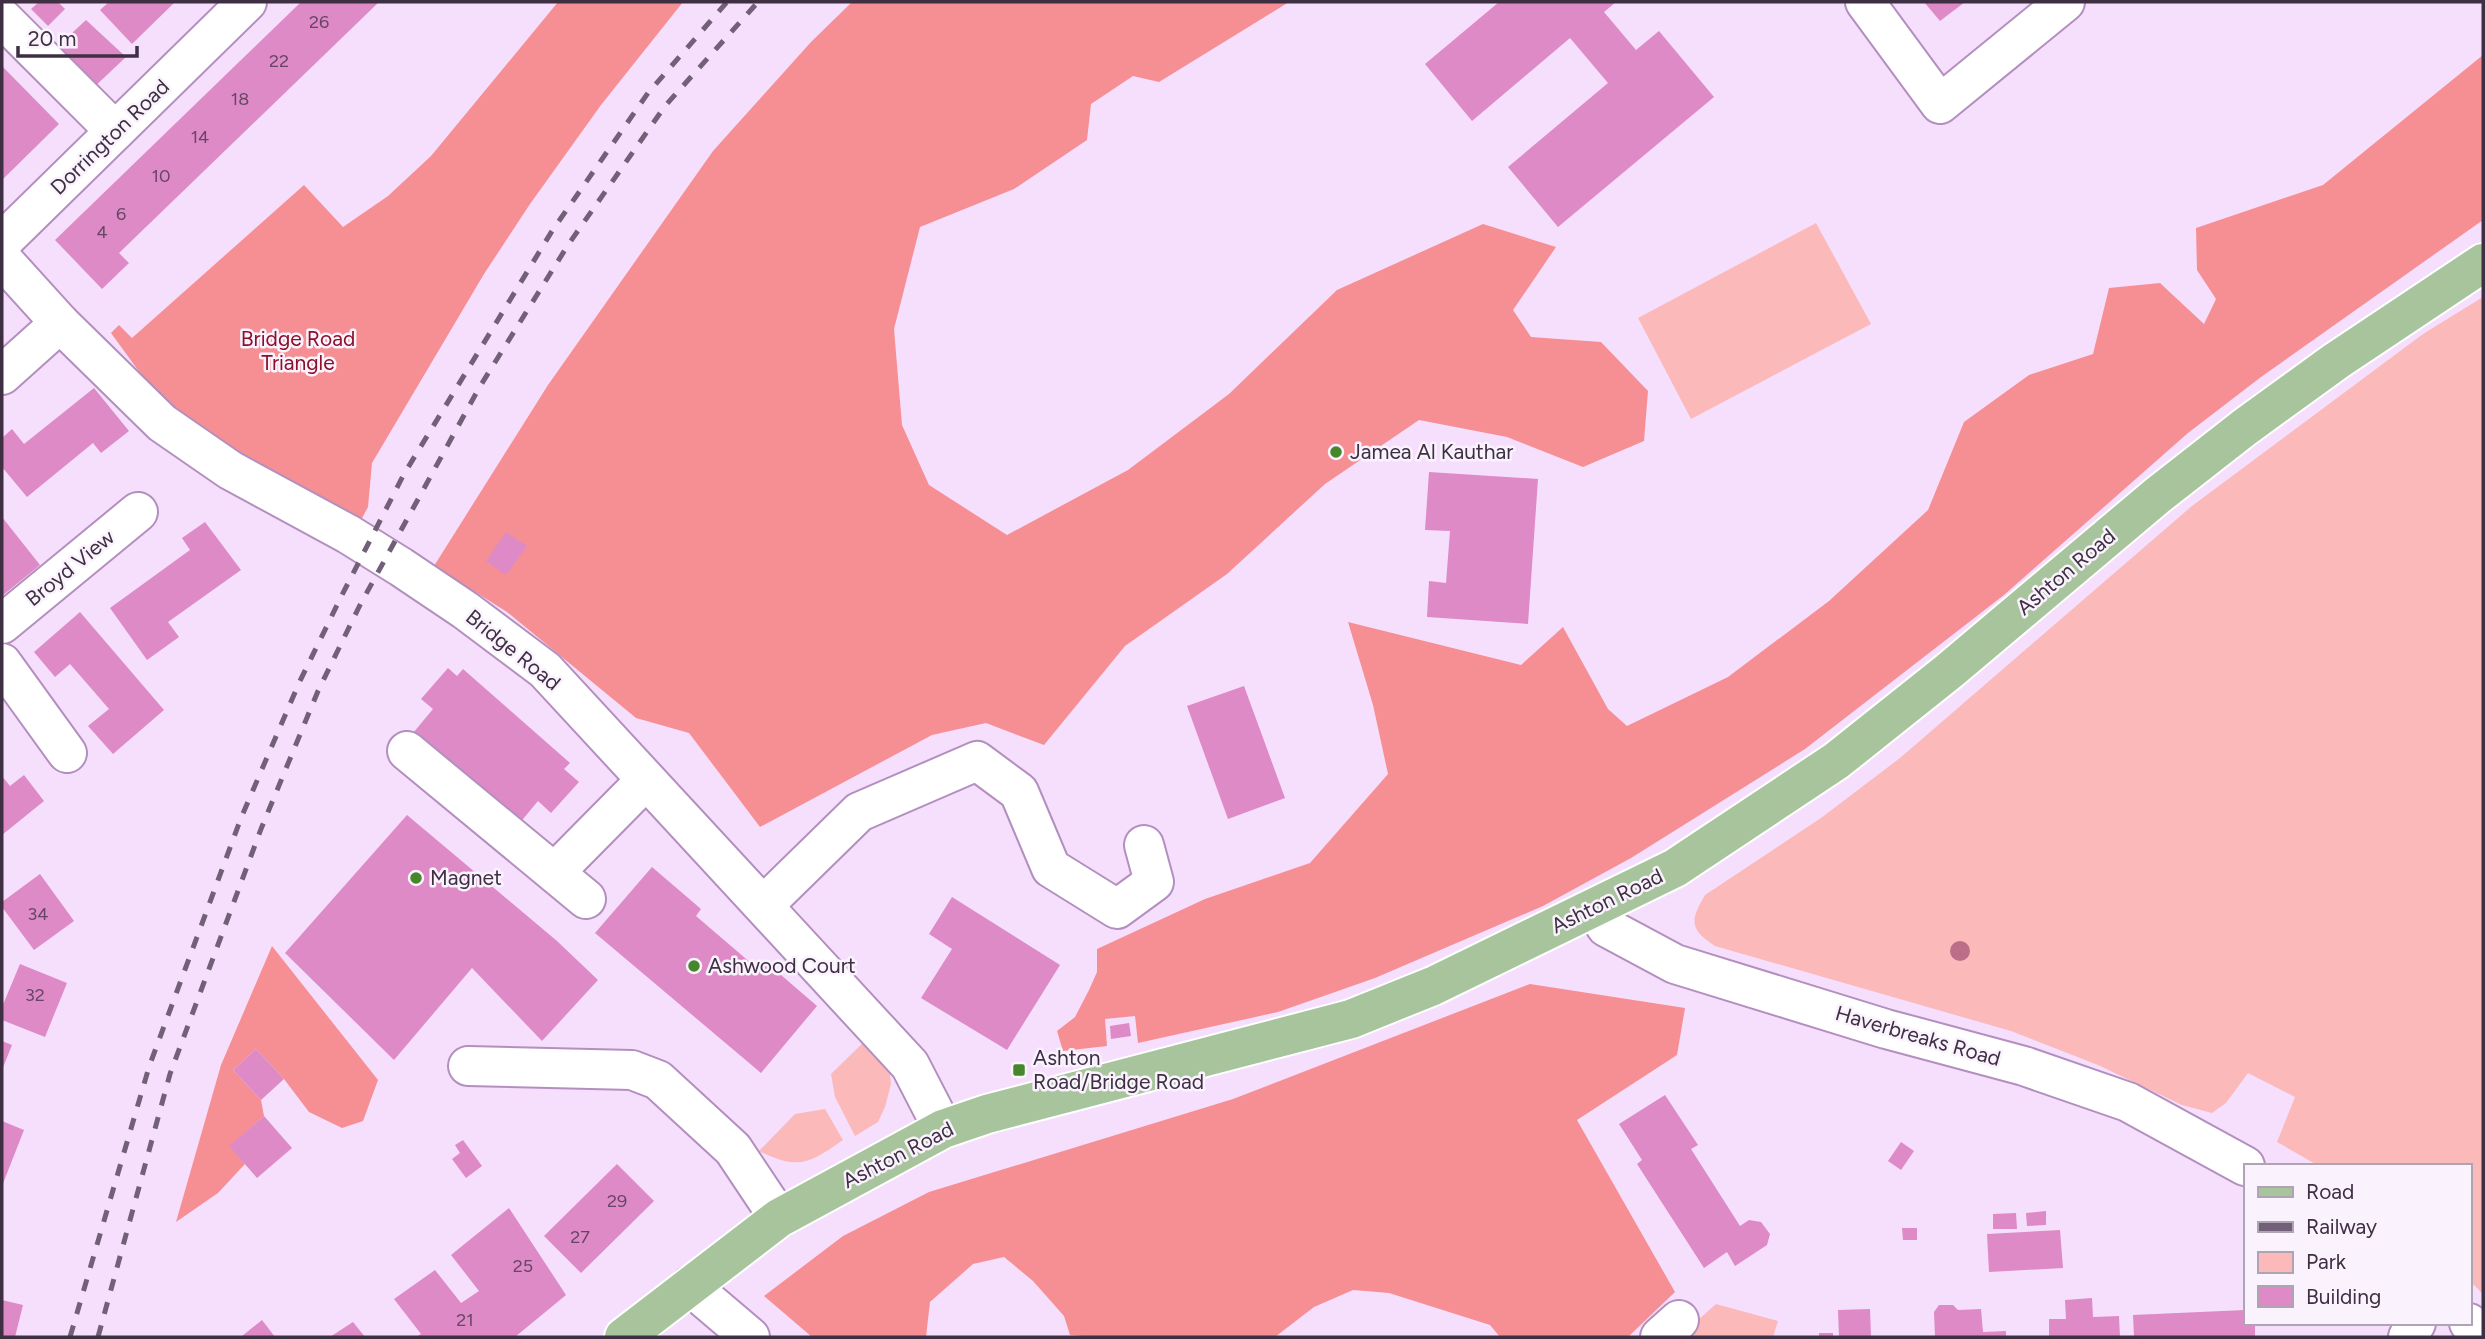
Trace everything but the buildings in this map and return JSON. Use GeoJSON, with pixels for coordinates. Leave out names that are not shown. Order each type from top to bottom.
{"type":"FeatureCollection","features":[{"type":"Feature","properties":{"kind":"main road","name":"Ashton Road"},"geometry":{"type":"LineString","coordinates":[[624,1337],[779,1218],[943,1129],[987,1114],[1351,1019],[1433,986],[1675,867],[1836,761],[1949,671],[2158,495],[2245,427],[2336,361],[2483,263]]}},
{"type":"Feature","properties":{"kind":"street","name":"Dorrington Road"},"geometry":{"type":"LineString","coordinates":[[2,242],[247,2]]}},
{"type":"Feature","properties":{"kind":"street"},"geometry":{"type":"LineString","coordinates":[[1865,2],[1940,104],[2065,2]]}},
{"type":"Feature","properties":{"kind":"street"},"geometry":{"type":"LineString","coordinates":[[2,18],[115,131]]}},
{"type":"Feature","properties":{"kind":"street","name":"Bridge Road"},"geometry":{"type":"LineString","coordinates":[[2,259],[60,323],[162,423],[230,470],[348,534],[465,610],[545,670],[910,1065],[943,1129]]}},
{"type":"Feature","properties":{"kind":"street"},"geometry":{"type":"LineString","coordinates":[[2,375],[60,323]]}},
{"type":"Feature","properties":{"kind":"street","name":"Broyd View"},"geometry":{"type":"LineString","coordinates":[[2,624],[138,512]]}},
{"type":"Feature","properties":{"kind":"street"},"geometry":{"type":"LineString","coordinates":[[2,663],[67,752]]}},
{"type":"Feature","properties":{"kind":"street"},"geometry":{"type":"LineString","coordinates":[[407,751],[586,899]]}},
{"type":"Feature","properties":{"kind":"street"},"geometry":{"type":"LineString","coordinates":[[764,905],[859,812],[977,761],[1019,792],[1051,868],[1117,909],[1154,882],[1144,845]]}},
{"type":"Feature","properties":{"kind":"street"},"geometry":{"type":"LineString","coordinates":[[555,872],[646,780]]}},
{"type":"Feature","properties":{"kind":"street","name":"Haverbreaks Road"},"geometry":{"type":"LineString","coordinates":[[1595,908],[1606,928],[1675,964],[1886,1029],[2024,1066],[2128,1102],[2244,1165]]}},
{"type":"Feature","properties":{"kind":"street"},"geometry":{"type":"LineString","coordinates":[[468,1066],[632,1070],[658,1080],[733,1149],[779,1218]]}},
{"type":"Feature","properties":{"kind":"street"},"geometry":{"type":"LineString","coordinates":[[690,1286],[750,1337]]}},
{"type":"Feature","properties":{"kind":"green space","name":"Bridge Road Triangle"},"geometry":{"type":"Polygon","coordinates":[[[558,2],[683,2],[601,105],[484,274],[372,463],[368,507],[361,520],[194,431],[151,388],[111,333],[119,325],[132,338],[304,185],[343,227],[388,196],[431,156],[558,2]]]}},
{"type":"Feature","properties":{"kind":"green space"},"geometry":{"type":"Polygon","coordinates":[[[852,2],[1289,2],[1159,82],[1133,76],[1091,104],[1087,140],[1014,189],[920,227],[894,329],[902,425],[929,485],[1007,535],[1128,470],[1229,394],[1337,290],[1483,224],[1556,247],[1513,310],[1531,337],[1601,342],[1648,391],[1644,441],[1583,467],[1507,437],[1419,420],[1325,484],[1227,574],[1125,646],[1044,745],[986,723],[932,735],[760,827],[689,733],[636,718],[507,612],[434,566],[548,385],[713,151],[811,42],[852,2]]]}},
{"type":"Feature","properties":{"kind":"green space"},"geometry":{"type":"Polygon","coordinates":[[[2483,55],[2483,220],[2261,377],[2188,433],[2004,595],[1805,749],[1631,858],[1543,906],[1375,978],[1278,1012],[1138,1043],[1135,1016],[1105,1019],[1107,1046],[1063,1051],[1057,1031],[1075,1017],[1089,990],[1097,972],[1097,949],[1205,899],[1310,863],[1388,774],[1373,705],[1348,622],[1521,665],[1563,627],[1608,709],[1627,726],[1728,677],[1829,601],[1928,510],[1964,422],[2029,375],[2093,354],[2109,288],[2160,283],[2204,324],[2216,299],[2197,270],[2196,228],[2323,185],[2483,55]]]}},
{"type":"Feature","properties":{"kind":"green space"},"geometry":{"type":"Polygon","coordinates":[[[1816,223],[1871,324],[1691,419],[1638,318],[1816,223]]]}},
{"type":"Feature","properties":{"kind":"green space"},"geometry":{"type":"Polygon","coordinates":[[[2483,297],[2483,1294],[2471,1282],[2471,1164],[2316,1164],[2277,1142],[2295,1097],[2248,1073],[2226,1103],[2212,1113],[2182,1105],[2098,1065],[2011,1031],[1715,946],[1700,935],[1695,924],[1705,895],[1821,818],[1900,758],[2192,506],[2423,334],[2483,297]]]}},
{"type":"Feature","properties":{"kind":"green space"},"geometry":{"type":"Polygon","coordinates":[[[272,946],[378,1080],[363,1121],[342,1128],[309,1112],[284,1079],[256,1049],[233,1070],[261,1100],[264,1116],[230,1146],[245,1164],[218,1193],[176,1222],[221,1065],[272,946]]]}},
{"type":"Feature","properties":{"kind":"green space"},"geometry":{"type":"Polygon","coordinates":[[[1530,984],[1685,1008],[1677,1055],[1577,1120],[1675,1292],[1628,1337],[1500,1337],[1490,1325],[1389,1293],[1353,1290],[1314,1307],[1275,1337],[1070,1335],[1064,1316],[1033,1281],[1004,1257],[973,1264],[930,1302],[926,1337],[812,1337],[764,1296],[843,1236],[929,1192],[1233,1099],[1530,984]]]}},
{"type":"Feature","properties":{"kind":"green space"},"geometry":{"type":"Polygon","coordinates":[[[870,1036],[888,1057],[891,1084],[878,1122],[855,1136],[835,1097],[831,1074],[870,1036]]]}},
{"type":"Feature","properties":{"kind":"green space"},"geometry":{"type":"Polygon","coordinates":[[[825,1109],[843,1140],[821,1155],[803,1162],[794,1162],[759,1151],[795,1114],[825,1109]]]}},
{"type":"Feature","properties":{"kind":"green space"},"geometry":{"type":"Polygon","coordinates":[[[1716,1304],[1778,1321],[1773,1337],[1679,1337],[1716,1304]]]}},
{"type":"Feature","properties":{"kind":"railway"},"geometry":{"type":"LineString","coordinates":[[70,1337],[149,1067],[241,818],[299,683],[342,595],[404,474],[552,231],[648,93],[727,2]]}},
{"type":"Feature","properties":{"kind":"railway"},"geometry":{"type":"LineString","coordinates":[[98,1337],[170,1074],[261,829],[318,691],[360,605],[479,388],[568,245],[665,106],[758,2]]}},
{"type":"Feature","properties":{"kind":"place","name":"Jamea Al Kauthar"},"geometry":{"type":"Point","coordinates":[1336,452]}},
{"type":"Feature","properties":{"kind":"place","name":"Magnet"},"geometry":{"type":"Point","coordinates":[416,878]}},
{"type":"Feature","properties":{"kind":"place","name":"Ashwood Court"},"geometry":{"type":"Point","coordinates":[694,966]}},
{"type":"Feature","properties":{"kind":"place","name":"Ashton Road/Bridge Road"},"geometry":{"type":"Point","coordinates":[1019,1070]}}]}
